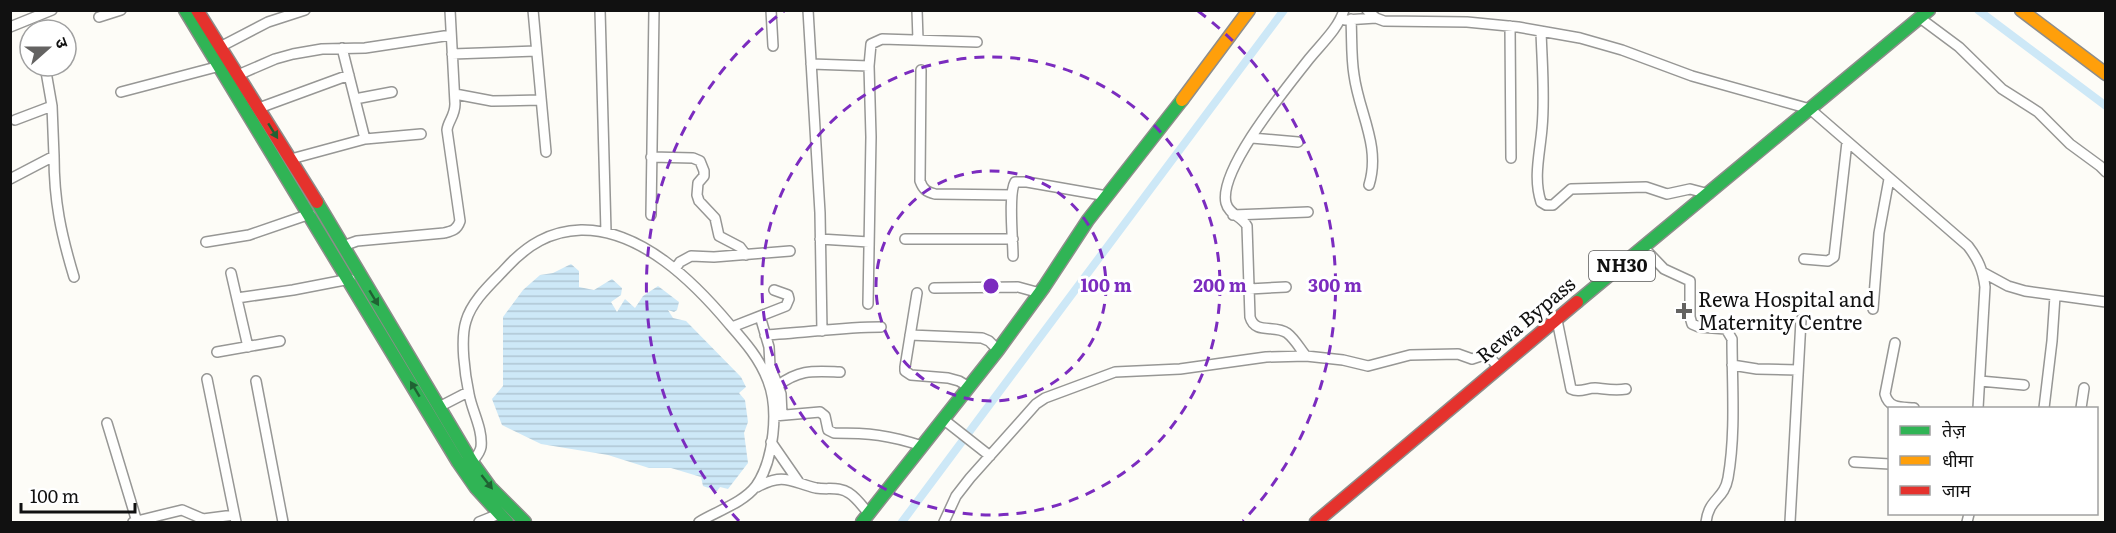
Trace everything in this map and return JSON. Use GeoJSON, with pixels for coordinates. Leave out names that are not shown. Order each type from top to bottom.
{"type":"FeatureCollection","features":[{"type":"Feature","properties":{"kind":"main road"},"geometry":{"type":"LineString","coordinates":[[184,10],[220,66],[237,79],[259,108],[343,246],[354,280]]}},
{"type":"Feature","properties":{"kind":"main road"},"geometry":{"type":"LineString","coordinates":[[197,10],[220,46],[310,214],[472,462],[490,487],[525,522]]}},
{"type":"Feature","properties":{"kind":"main road"},"geometry":{"type":"LineString","coordinates":[[865,518],[922,446],[946,421],[1040,293],[1088,220],[1128,171],[1249,10]]}},
{"type":"Feature","properties":{"kind":"main road"},"geometry":{"type":"LineString","coordinates":[[2021,10],[2106,74]]}},
{"type":"Feature","properties":{"kind":"main road","name":"Rewa Bypass"},"geometry":{"type":"LineString","coordinates":[[1316,522],[1924,14]]}},
{"type":"Feature","properties":{"kind":"main road"},"geometry":{"type":"LineString","coordinates":[[434,405],[458,462],[476,488],[503,518]]}},
{"type":"Feature","properties":{"kind":"street"},"geometry":{"type":"LineString","coordinates":[[99,17],[121,10]]}},
{"type":"Feature","properties":{"kind":"street"},"geometry":{"type":"LineString","coordinates":[[220,46],[268,22],[304,10]]}},
{"type":"Feature","properties":{"kind":"street"},"geometry":{"type":"LineString","coordinates":[[343,246],[357,241],[444,233],[458,227],[460,221],[447,130],[454,115],[455,94],[450,10]]}},
{"type":"Feature","properties":{"kind":"street"},"geometry":{"type":"LineString","coordinates":[[533,10],[546,152]]}},
{"type":"Feature","properties":{"kind":"street"},"geometry":{"type":"LineString","coordinates":[[600,10],[606,232]]}},
{"type":"Feature","properties":{"kind":"street"},"geometry":{"type":"LineString","coordinates":[[651,215],[654,10]]}},
{"type":"Feature","properties":{"kind":"street"},"geometry":{"type":"LineString","coordinates":[[771,10],[773,46]]}},
{"type":"Feature","properties":{"kind":"street"},"geometry":{"type":"LineString","coordinates":[[808,10],[820,239],[822,331]]}},
{"type":"Feature","properties":{"kind":"street"},"geometry":{"type":"LineString","coordinates":[[917,10],[918,40]]}},
{"type":"Feature","properties":{"kind":"street"},"geometry":{"type":"LineString","coordinates":[[1366,10],[1384,21],[1467,22],[1510,26],[1580,38],[1622,50],[1692,76],[1810,109],[1968,246],[1978,260],[1984,273],[1985,287],[1978,407]]}},
{"type":"Feature","properties":{"kind":"street"},"geometry":{"type":"LineString","coordinates":[[1413,10],[1413,21]]}},
{"type":"Feature","properties":{"kind":"street"},"geometry":{"type":"LineString","coordinates":[[1924,14],[2002,89],[2038,112],[2070,144],[2100,165],[2106,172]]}},
{"type":"Feature","properties":{"kind":"street"},"geometry":{"type":"LineString","coordinates":[[1306,357],[1288,333],[1253,325],[1250,317],[1247,226],[1244,221],[1233,214],[1226,202],[1228,180],[1236,162],[1282,93],[1342,15],[1351,20],[1376,18]]}},
{"type":"Feature","properties":{"kind":"street"},"geometry":{"type":"LineString","coordinates":[[1351,20],[1354,75],[1371,140],[1374,163],[1369,184]]}},
{"type":"Feature","properties":{"kind":"street"},"geometry":{"type":"LineString","coordinates":[[1510,26],[1512,158]]}},
{"type":"Feature","properties":{"kind":"street"},"geometry":{"type":"LineString","coordinates":[[1541,31],[1542,128],[1538,179],[1539,195],[1543,204],[1555,204],[1565,192],[1571,189],[1646,187],[1667,194],[1690,189],[1709,194]]}},
{"type":"Feature","properties":{"kind":"street"},"geometry":{"type":"LineString","coordinates":[[237,79],[293,54],[322,49],[365,48],[451,35]]}},
{"type":"Feature","properties":{"kind":"street"},"geometry":{"type":"LineString","coordinates":[[868,304],[871,44],[876,40],[977,42]]}},
{"type":"Feature","properties":{"kind":"street"},"geometry":{"type":"LineString","coordinates":[[342,48],[365,139]]}},
{"type":"Feature","properties":{"kind":"street"},"geometry":{"type":"LineString","coordinates":[[453,54],[536,51]]}},
{"type":"Feature","properties":{"kind":"street"},"geometry":{"type":"LineString","coordinates":[[811,64],[869,66]]}},
{"type":"Feature","properties":{"kind":"street"},"geometry":{"type":"LineString","coordinates":[[121,92],[220,66]]}},
{"type":"Feature","properties":{"kind":"street"},"geometry":{"type":"LineString","coordinates":[[921,70],[920,180],[923,188],[927,193],[935,194],[1012,195]]}},
{"type":"Feature","properties":{"kind":"street"},"geometry":{"type":"LineString","coordinates":[[259,108],[349,75]]}},
{"type":"Feature","properties":{"kind":"street"},"geometry":{"type":"LineString","coordinates":[[47,78],[52,106],[57,216],[74,277]]}},
{"type":"Feature","properties":{"kind":"street"},"geometry":{"type":"LineString","coordinates":[[356,99],[392,92]]}},
{"type":"Feature","properties":{"kind":"street"},"geometry":{"type":"LineString","coordinates":[[455,94],[492,101],[541,100]]}},
{"type":"Feature","properties":{"kind":"street"},"geometry":{"type":"LineString","coordinates":[[15,120],[52,106]]}},
{"type":"Feature","properties":{"kind":"street"},"geometry":{"type":"LineString","coordinates":[[291,159],[365,139],[421,134]]}},
{"type":"Feature","properties":{"kind":"street"},"geometry":{"type":"LineString","coordinates":[[1252,138],[1298,142]]}},
{"type":"Feature","properties":{"kind":"street"},"geometry":{"type":"LineString","coordinates":[[1804,259],[1828,261],[1834,257],[1847,142]]}},
{"type":"Feature","properties":{"kind":"street"},"geometry":{"type":"LineString","coordinates":[[10,178],[54,156]]}},
{"type":"Feature","properties":{"kind":"street"},"geometry":{"type":"LineString","coordinates":[[651,157],[693,158],[700,161],[704,176],[696,189],[699,201],[715,218],[719,236],[740,247],[746,255]]}},
{"type":"Feature","properties":{"kind":"street"},"geometry":{"type":"LineString","coordinates":[[1872,309],[1879,233],[1889,178]]}},
{"type":"Feature","properties":{"kind":"street"},"geometry":{"type":"LineString","coordinates":[[1013,256],[1013,184],[1019,181],[1107,196]]}},
{"type":"Feature","properties":{"kind":"street"},"geometry":{"type":"LineString","coordinates":[[1233,214],[1308,212]]}},
{"type":"Feature","properties":{"kind":"street"},"geometry":{"type":"LineString","coordinates":[[206,242],[249,235],[310,214]]}},
{"type":"Feature","properties":{"kind":"street"},"geometry":{"type":"LineString","coordinates":[[472,462],[479,454],[481,436],[468,392],[463,343],[465,323],[471,309],[513,261],[531,244],[552,234],[584,230],[606,232],[667,262],[693,285],[732,327],[761,366],[778,416]]}},
{"type":"Feature","properties":{"kind":"street"},"geometry":{"type":"LineString","coordinates":[[820,239],[869,242]]}},
{"type":"Feature","properties":{"kind":"street"},"geometry":{"type":"LineString","coordinates":[[905,239],[1013,239]]}},
{"type":"Feature","properties":{"kind":"street"},"geometry":{"type":"LineString","coordinates":[[1644,248],[1664,269],[1690,281],[1692,324],[1699,327],[1721,328],[1729,331],[1732,339],[1732,440],[1728,478],[1725,491],[1710,506],[1706,522]]}},
{"type":"Feature","properties":{"kind":"street"},"geometry":{"type":"LineString","coordinates":[[675,269],[680,262],[691,256],[714,257],[790,250]]}},
{"type":"Feature","properties":{"kind":"street"},"geometry":{"type":"LineString","coordinates":[[231,273],[248,347]]}},
{"type":"Feature","properties":{"kind":"street"},"geometry":{"type":"LineString","coordinates":[[1984,273],[2008,286],[2025,291],[2106,302]]}},
{"type":"Feature","properties":{"kind":"street"},"geometry":{"type":"LineString","coordinates":[[237,298],[354,280]]}},
{"type":"Feature","properties":{"kind":"street"},"geometry":{"type":"LineString","coordinates":[[934,288],[1018,286],[1040,293]]}},
{"type":"Feature","properties":{"kind":"street"},"geometry":{"type":"LineString","coordinates":[[1249,289],[1286,287]]}},
{"type":"Feature","properties":{"kind":"street"},"geometry":{"type":"LineString","coordinates":[[732,327],[786,306],[789,303],[788,295],[774,290]]}},
{"type":"Feature","properties":{"kind":"street"},"geometry":{"type":"LineString","coordinates":[[916,293],[905,366],[907,373],[953,379],[969,387]]}},
{"type":"Feature","properties":{"kind":"street"},"geometry":{"type":"LineString","coordinates":[[2044,407],[2055,296]]}},
{"type":"Feature","properties":{"kind":"street"},"geometry":{"type":"LineString","coordinates":[[755,488],[767,464],[781,394],[770,366],[769,347],[760,316]]}},
{"type":"Feature","properties":{"kind":"street"},"geometry":{"type":"LineString","coordinates":[[1791,522],[1801,320]]}},
{"type":"Feature","properties":{"kind":"street"},"geometry":{"type":"LineString","coordinates":[[1557,321],[1571,389],[1575,391],[1592,388],[1612,391],[1626,389]]}},
{"type":"Feature","properties":{"kind":"street"},"geometry":{"type":"LineString","coordinates":[[765,335],[852,327],[881,327]]}},
{"type":"Feature","properties":{"kind":"street"},"geometry":{"type":"LineString","coordinates":[[910,335],[982,338],[998,350]]}},
{"type":"Feature","properties":{"kind":"street"},"geometry":{"type":"LineString","coordinates":[[217,352],[280,341]]}},
{"type":"Feature","properties":{"kind":"street"},"geometry":{"type":"LineString","coordinates":[[1895,343],[1885,393],[1890,404],[1904,407]]}},
{"type":"Feature","properties":{"kind":"street"},"geometry":{"type":"LineString","coordinates":[[944,522],[951,505],[986,453],[1041,401],[1108,374],[1125,371],[1180,369],[1266,357],[1343,360],[1368,366],[1410,355],[1458,354],[1473,359],[1484,355],[1499,367]]}},
{"type":"Feature","properties":{"kind":"street"},"geometry":{"type":"LineString","coordinates":[[1732,365],[1757,369],[1798,370]]}},
{"type":"Feature","properties":{"kind":"street"},"geometry":{"type":"LineString","coordinates":[[777,386],[789,377],[805,371],[840,372]]}},
{"type":"Feature","properties":{"kind":"street"},"geometry":{"type":"LineString","coordinates":[[107,423],[135,522],[182,510],[203,519],[235,519],[207,379]]}},
{"type":"Feature","properties":{"kind":"street"},"geometry":{"type":"LineString","coordinates":[[256,381],[283,522]]}},
{"type":"Feature","properties":{"kind":"street"},"geometry":{"type":"LineString","coordinates":[[1980,381],[2024,386]]}},
{"type":"Feature","properties":{"kind":"street"},"geometry":{"type":"LineString","coordinates":[[2081,407],[2084,388]]}},
{"type":"Feature","properties":{"kind":"street"},"geometry":{"type":"LineString","coordinates":[[434,405],[468,392]]}},
{"type":"Feature","properties":{"kind":"street"},"geometry":{"type":"LineString","coordinates":[[778,416],[820,412],[825,416],[827,428],[831,432],[887,435],[922,446]]}},
{"type":"Feature","properties":{"kind":"street"},"geometry":{"type":"LineString","coordinates":[[946,421],[986,453]]}},
{"type":"Feature","properties":{"kind":"street"},"geometry":{"type":"LineString","coordinates":[[771,442],[798,481]]}},
{"type":"Feature","properties":{"kind":"street"},"geometry":{"type":"LineString","coordinates":[[1854,462],[1888,464]]}},
{"type":"Feature","properties":{"kind":"street"},"geometry":{"type":"LineString","coordinates":[[699,522],[755,488],[777,479],[798,481],[818,488],[837,488],[848,492],[865,518]]}},
{"type":"Feature","properties":{"kind":"street"},"geometry":{"type":"LineString","coordinates":[[479,522],[503,518]]}},
{"type":"Feature","properties":{"kind":"water"},"geometry":{"type":"Polygon","coordinates":[[[571,264],[579,271],[579,287],[594,290],[612,279],[622,288],[621,295],[611,302],[617,312],[625,299],[635,308],[643,296],[658,286],[679,302],[677,310],[674,312],[668,310],[673,318],[686,321],[741,377],[746,387],[739,393],[745,400],[748,422],[744,433],[748,463],[728,489],[720,487],[717,491],[703,486],[701,477],[671,468],[649,468],[608,455],[541,444],[502,425],[492,399],[503,386],[503,317],[523,290],[540,275],[553,273],[571,264]]]}},
{"type":"Feature","properties":{"kind":"waterway"},"geometry":{"type":"LineString","coordinates":[[902,522],[1284,10]]}},
{"type":"Feature","properties":{"kind":"waterway"},"geometry":{"type":"LineString","coordinates":[[1978,10],[2106,106]]}},
{"type":"Feature","properties":{"kind":"traffic: fast"},"geometry":{"type":"LineString","coordinates":[[185,10],[458,462],[476,488],[507,522]]}},
{"type":"Feature","properties":{"kind":"traffic: fast"},"geometry":{"type":"LineString","coordinates":[[1577,302],[1929,10]]}},
{"type":"Feature","properties":{"kind":"traffic: fast"},"geometry":{"type":"LineString","coordinates":[[862,522],[998,350],[1044,287],[1088,220],[1182,100]]}},
{"type":"Feature","properties":{"kind":"traffic: fast"},"geometry":{"type":"LineString","coordinates":[[317,202],[472,462],[490,487],[525,522]]}},
{"type":"Feature","properties":{"kind":"traffic: slow"},"geometry":{"type":"LineString","coordinates":[[1182,100],[1249,10]]}},
{"type":"Feature","properties":{"kind":"traffic: slow"},"geometry":{"type":"LineString","coordinates":[[2021,10],[2106,74]]}},
{"type":"Feature","properties":{"kind":"traffic: jam"},"geometry":{"type":"LineString","coordinates":[[197,10],[317,202]]}},
{"type":"Feature","properties":{"kind":"traffic: jam"},"geometry":{"type":"LineString","coordinates":[[1316,522],[1577,302]]}},
{"type":"Feature","properties":{"kind":"place","name":"Rewa Hospital and Maternity Centre"},"geometry":{"type":"Point","coordinates":[1684,311]}}]}
